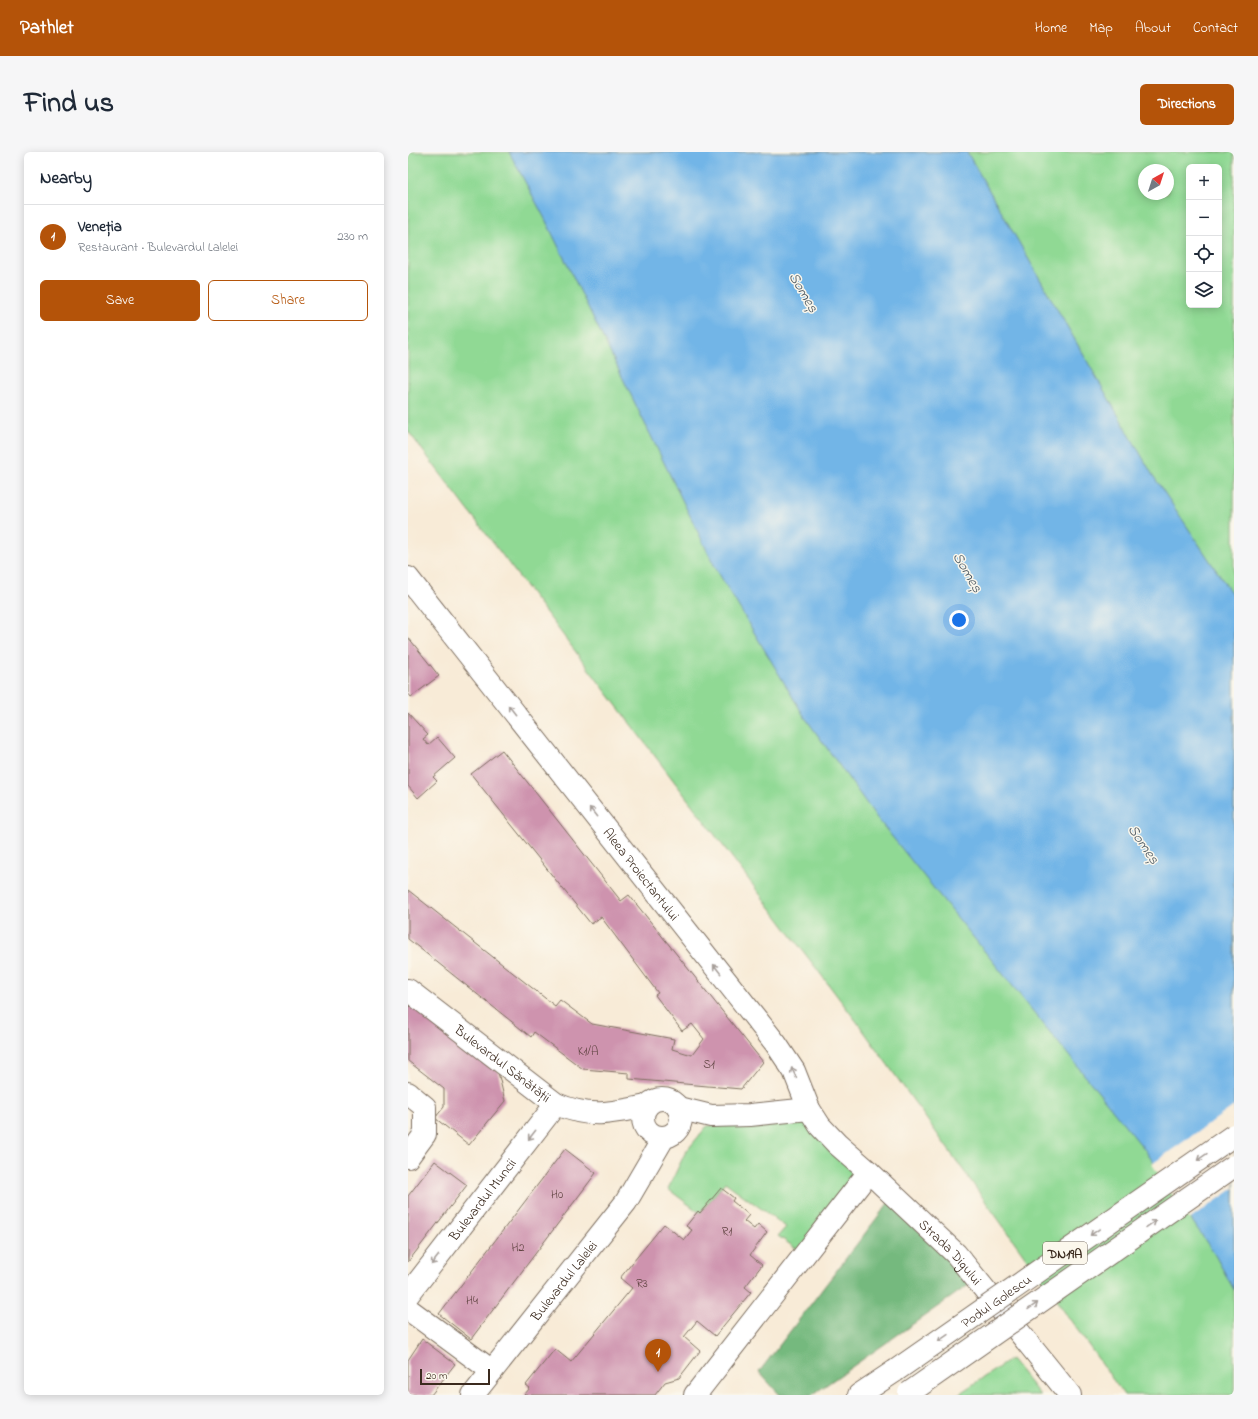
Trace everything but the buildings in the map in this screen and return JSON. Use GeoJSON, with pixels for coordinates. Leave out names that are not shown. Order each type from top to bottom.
{"type":"FeatureCollection","features":[{"type":"Feature","properties":{"kind":"street","name":"Aleea Proiectantului"},"geometry":{"type":"LineString","coordinates":[[408,578],[776,1044],[794,1071],[809,1109],[820,1126],[837,1144],[869,1172]]}},
{"type":"Feature","properties":{"kind":"street","name":"Bulevardul Sănătății"},"geometry":{"type":"LineString","coordinates":[[408,990],[556,1104],[572,1111],[659,1121],[711,1116],[750,1115],[809,1109]]}},
{"type":"Feature","properties":{"kind":"street"},"geometry":{"type":"LineString","coordinates":[[408,1093],[425,1107],[425,1134],[408,1157]]}},
{"type":"Feature","properties":{"kind":"street","name":"Bulevardul Muncii"},"geometry":{"type":"LineString","coordinates":[[408,1295],[556,1104]]}},
{"type":"Feature","properties":{"kind":"street","name":"Bulevardul Lalelei"},"geometry":{"type":"LineString","coordinates":[[484,1387],[626,1202],[649,1162],[659,1121]]}},
{"type":"Feature","properties":{"kind":"street","name":"Podul Golescu"},"geometry":{"type":"LineString","coordinates":[[859,1395],[1234,1135]]}},
{"type":"Feature","properties":{"kind":"street","name":"Podul Golescu"},"geometry":{"type":"LineString","coordinates":[[907,1394],[1234,1166]]}},
{"type":"Feature","properties":{"kind":"street"},"geometry":{"type":"LineString","coordinates":[[695,1395],[869,1172]]}},
{"type":"Feature","properties":{"kind":"street","name":"Strada Digului"},"geometry":{"type":"LineString","coordinates":[[869,1172],[956,1254],[1070,1395]]}},
{"type":"Feature","properties":{"kind":"street"},"geometry":{"type":"LineString","coordinates":[[408,1309],[484,1387]]}},
{"type":"Feature","properties":{"kind":"green space"},"geometry":{"type":"Polygon","coordinates":[[[408,152],[1234,152],[1234,1395],[1124,1395],[860,1026],[408,431],[408,152]]]}},
{"type":"Feature","properties":{"kind":"green space"},"geometry":{"type":"Polygon","coordinates":[[[801,1118],[863,1178],[804,1254],[778,1236],[786,1227],[725,1182],[700,1213],[668,1189],[685,1153],[707,1126],[801,1118]]]}},
{"type":"Feature","properties":{"kind":"green space"},"geometry":{"type":"Polygon","coordinates":[[[889,1202],[949,1259],[970,1284],[812,1395],[780,1395],[759,1372],[889,1202]]]}},
{"type":"Feature","properties":{"kind":"green space"},"geometry":{"type":"Polygon","coordinates":[[[1011,1359],[1040,1395],[957,1395],[1011,1359]]]}},
{"type":"Feature","properties":{"kind":"water","name":"Someș"},"geometry":{"type":"Polygon","coordinates":[[[509,152],[967,152],[1152,474],[1234,597],[1234,1290],[1215,1255],[1145,1150],[877,818],[804,716],[715,567],[544,217],[509,152]]]}},
{"type":"Feature","properties":{"kind":"pier"},"geometry":{"type":"Polygon","coordinates":[[[1234,1106],[1234,1188],[1189,1220],[1152,1164],[1234,1106]]]}},
{"type":"Feature","properties":{"kind":"place","name":"Veneția"},"geometry":{"type":"Point","coordinates":[658,1372]}}]}
